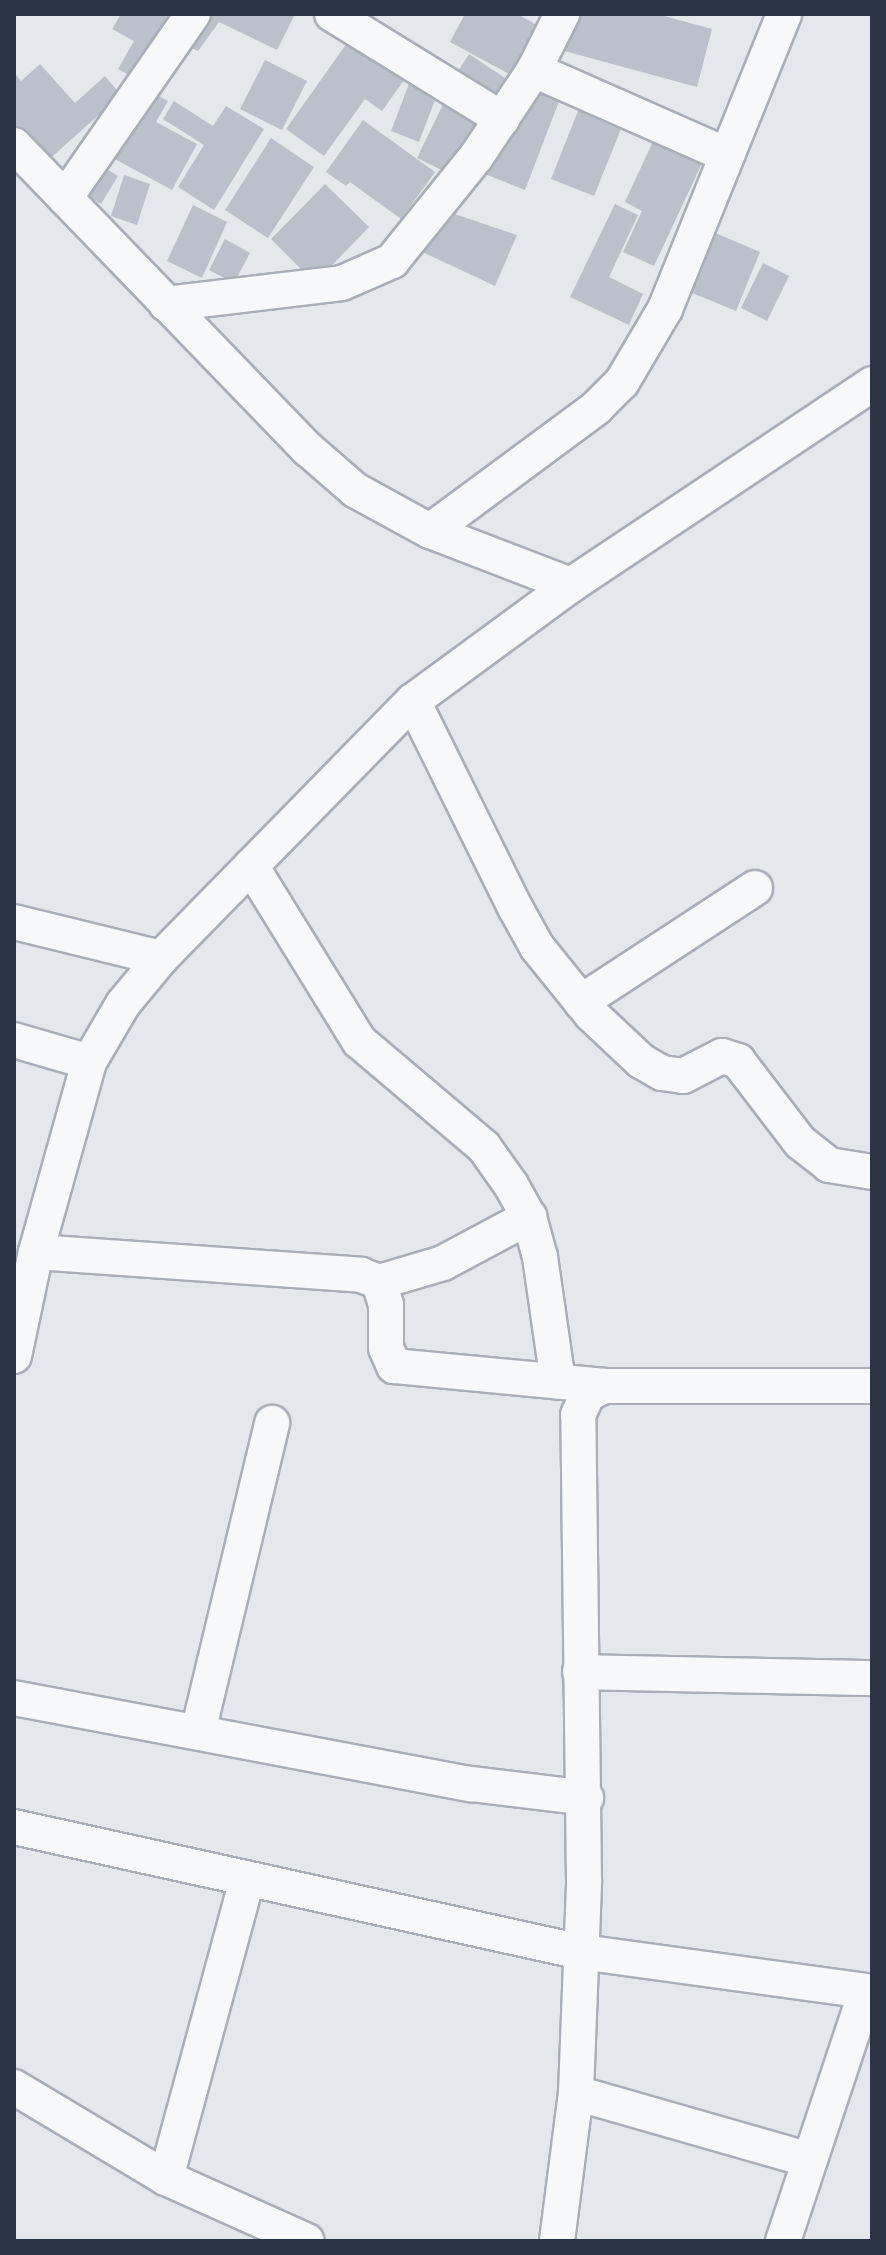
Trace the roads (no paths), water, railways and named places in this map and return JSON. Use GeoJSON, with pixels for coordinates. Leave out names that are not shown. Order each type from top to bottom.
{"type":"FeatureCollection","features":[{"type":"Feature","properties":{"kind":"street"},"geometry":{"type":"LineString","coordinates":[[65,198],[193,14]]}},
{"type":"Feature","properties":{"kind":"street"},"geometry":{"type":"LineString","coordinates":[[332,14],[502,119]]}},
{"type":"Feature","properties":{"kind":"street"},"geometry":{"type":"LineString","coordinates":[[166,304],[342,283],[392,261],[431,219],[502,119],[534,70],[562,14]]}},
{"type":"Feature","properties":{"kind":"street"},"geometry":{"type":"LineString","coordinates":[[430,531],[596,408],[622,382],[665,309],[784,14]]}},
{"type":"Feature","properties":{"kind":"street"},"geometry":{"type":"LineString","coordinates":[[534,70],[727,155]]}},
{"type":"Feature","properties":{"kind":"street"},"geometry":{"type":"LineString","coordinates":[[14,145],[166,304],[355,490],[430,531],[571,585]]}},
{"type":"Feature","properties":{"kind":"street"},"geometry":{"type":"LineString","coordinates":[[14,1356],[36,1252],[89,1062],[123,1004],[161,958],[413,701],[571,585],[872,384]]}},
{"type":"Feature","properties":{"kind":"street"},"geometry":{"type":"LineString","coordinates":[[413,701],[516,909],[581,1002],[641,1061],[662,1073],[683,1076],[722,1056],[738,1061],[800,1142],[829,1165],[872,1172]]}},
{"type":"Feature","properties":{"kind":"street"},"geometry":{"type":"LineString","coordinates":[[251,866],[359,1041],[484,1147],[529,1217],[558,1382]]}},
{"type":"Feature","properties":{"kind":"street"},"geometry":{"type":"LineString","coordinates":[[581,1002],[755,888]]}},
{"type":"Feature","properties":{"kind":"street"},"geometry":{"type":"LineString","coordinates":[[14,922],[161,958]]}},
{"type":"Feature","properties":{"kind":"street"},"geometry":{"type":"LineString","coordinates":[[14,1040],[89,1062]]}},
{"type":"Feature","properties":{"kind":"street"},"geometry":{"type":"LineString","coordinates":[[36,1252],[361,1275],[379,1282],[443,1263],[529,1217]]}},
{"type":"Feature","properties":{"kind":"street"},"geometry":{"type":"LineString","coordinates":[[379,1282],[386,1305],[386,1348],[394,1366],[604,1386],[872,1386]]}},
{"type":"Feature","properties":{"kind":"street"},"geometry":{"type":"LineString","coordinates":[[557,2241],[576,2093],[586,1798],[580,1672],[578,1415],[588,1394],[604,1386]]}},
{"type":"Feature","properties":{"kind":"street"},"geometry":{"type":"LineString","coordinates":[[198,1732],[272,1423]]}},
{"type":"Feature","properties":{"kind":"street"},"geometry":{"type":"LineString","coordinates":[[580,1672],[872,1678]]}},
{"type":"Feature","properties":{"kind":"street"},"geometry":{"type":"LineString","coordinates":[[14,1698],[471,1784],[586,1798]]}},
{"type":"Feature","properties":{"kind":"street"},"geometry":{"type":"LineString","coordinates":[[14,1827],[581,1952],[869,1992],[783,2241]]}},
{"type":"Feature","properties":{"kind":"street"},"geometry":{"type":"LineString","coordinates":[[166,2178],[247,1879]]}},
{"type":"Feature","properties":{"kind":"street"},"geometry":{"type":"LineString","coordinates":[[14,2087],[166,2178],[307,2241]]}},
{"type":"Feature","properties":{"kind":"street"},"geometry":{"type":"LineString","coordinates":[[576,2093],[810,2160]]}}]}
